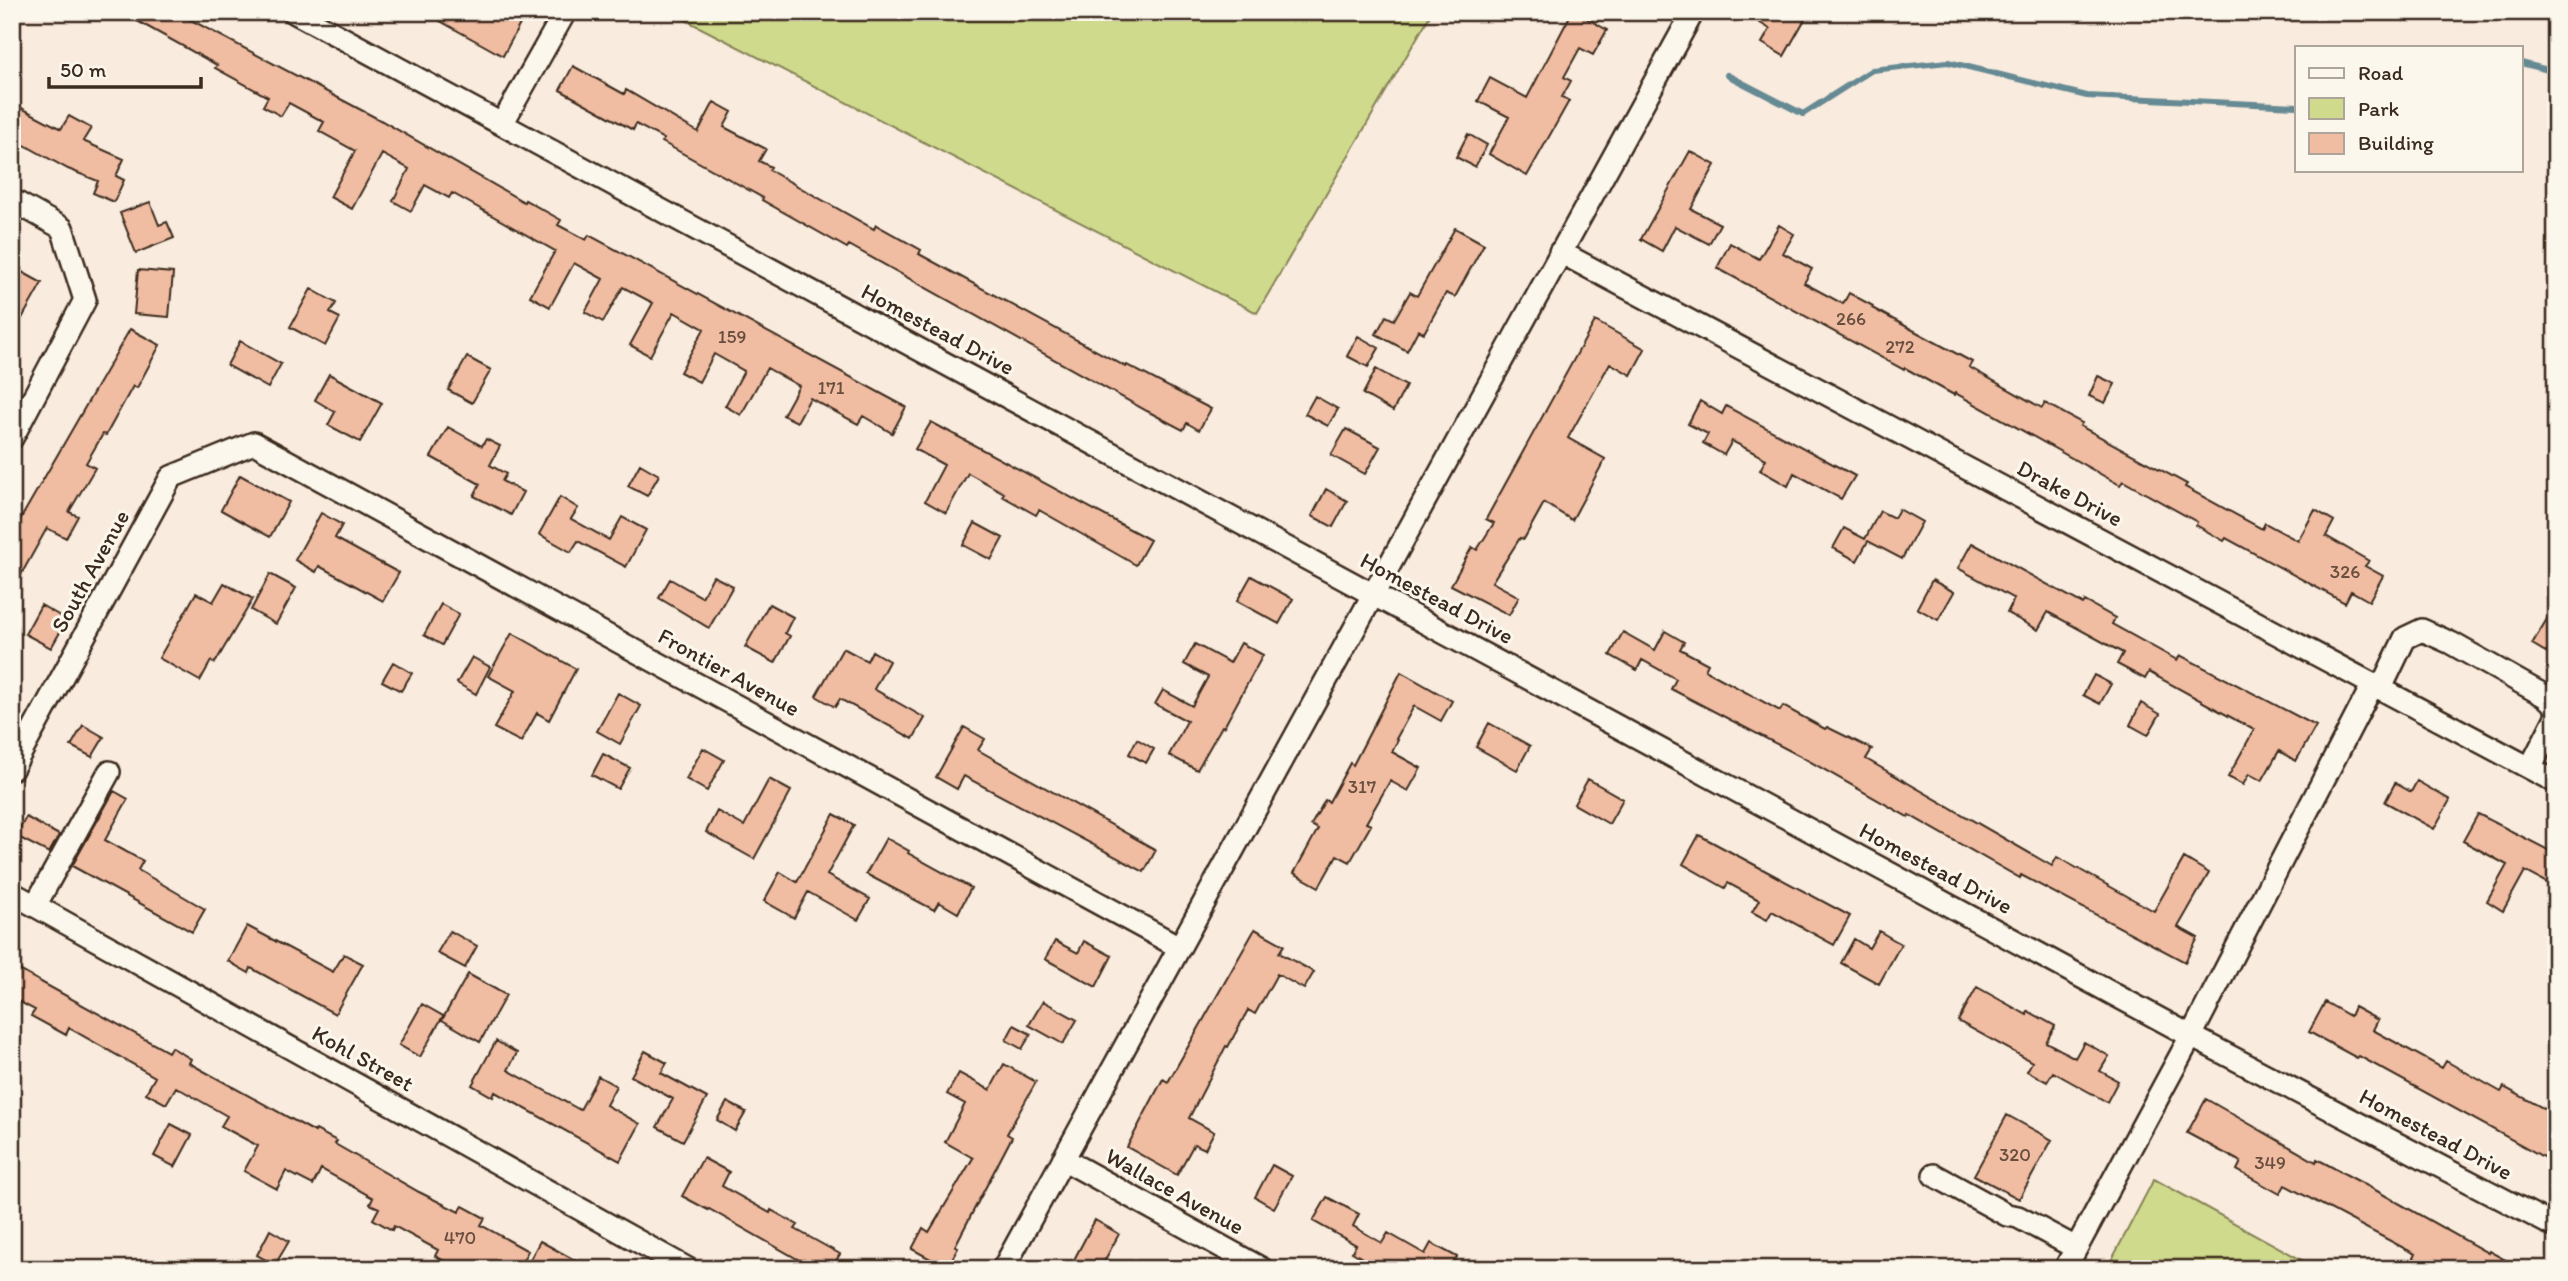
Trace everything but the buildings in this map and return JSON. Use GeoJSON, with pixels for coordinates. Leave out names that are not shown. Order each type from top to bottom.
{"type":"FeatureCollection","features":[{"type":"Feature","properties":{"kind":"street","name":"Homestead Drive"},"geometry":{"type":"LineString","coordinates":[[294,12],[2191,1036],[2556,1227]]}},
{"type":"Feature","properties":{"kind":"street"},"geometry":{"type":"LineString","coordinates":[[502,124],[565,12]]}},
{"type":"Feature","properties":{"kind":"street"},"geometry":{"type":"LineString","coordinates":[[1003,1269],[1693,12]]}},
{"type":"Feature","properties":{"kind":"street"},"geometry":{"type":"LineString","coordinates":[[12,200],[62,228],[85,300],[12,438]]}},
{"type":"Feature","properties":{"kind":"street","name":"Drake Drive"},"geometry":{"type":"LineString","coordinates":[[1560,252],[2556,782]]}},
{"type":"Feature","properties":{"kind":"street","name":"South Avenue"},"geometry":{"type":"LineString","coordinates":[[12,769],[171,477],[254,443]]}},
{"type":"Feature","properties":{"kind":"street","name":"Frontier Avenue"},"geometry":{"type":"LineString","coordinates":[[254,443],[1179,947]]}},
{"type":"Feature","properties":{"kind":"street"},"geometry":{"type":"LineString","coordinates":[[2065,1269],[2405,638],[2422,631],[2475,656],[2545,696],[2556,706]]}},
{"type":"Feature","properties":{"kind":"street"},"geometry":{"type":"LineString","coordinates":[[2530,768],[2556,717]]}},
{"type":"Feature","properties":{"kind":"street"},"geometry":{"type":"LineString","coordinates":[[35,906],[109,772]]}},
{"type":"Feature","properties":{"kind":"street","name":"Kohl Street"},"geometry":{"type":"LineString","coordinates":[[12,893],[688,1269]]}},
{"type":"Feature","properties":{"kind":"street","name":"Wallace Avenue"},"geometry":{"type":"LineString","coordinates":[[1063,1159],[1262,1269]]}},
{"type":"Feature","properties":{"kind":"street"},"geometry":{"type":"LineString","coordinates":[[1934,1175],[2007,1215],[2018,1217],[2076,1248]]}},
{"type":"Feature","properties":{"kind":"green space"},"geometry":{"type":"Polygon","coordinates":[[[670,12],[1432,12],[1257,313],[670,12]]]}},
{"type":"Feature","properties":{"kind":"green space"},"geometry":{"type":"Polygon","coordinates":[[[2154,1179],[2318,1269],[2107,1269],[2154,1179]]]}},
{"type":"Feature","properties":{"kind":"waterway"},"geometry":{"type":"LineString","coordinates":[[1727,75],[1803,114],[1872,70],[1948,62],[2087,96],[2295,106]]}},
{"type":"Feature","properties":{"kind":"waterway"},"geometry":{"type":"LineString","coordinates":[[2522,63],[2556,72]]}}]}
